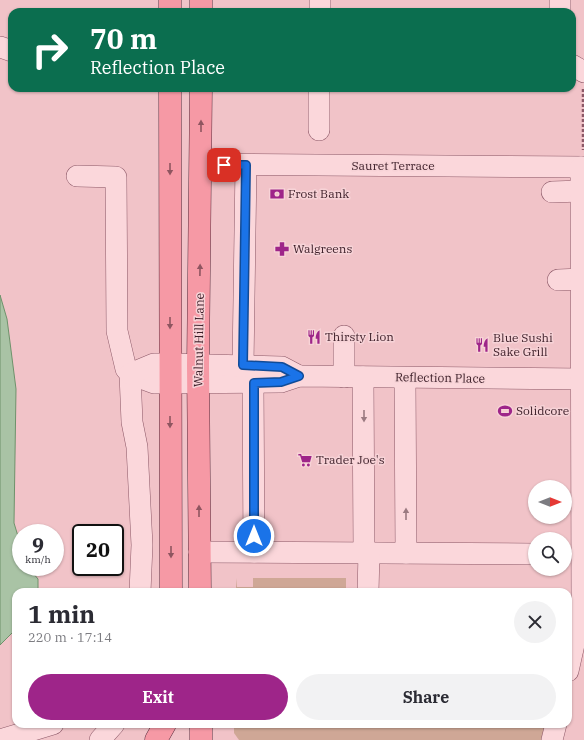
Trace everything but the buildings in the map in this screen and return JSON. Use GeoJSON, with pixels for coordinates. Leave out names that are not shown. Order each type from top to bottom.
{"type":"FeatureCollection","features":[{"type":"Feature","properties":{"kind":"main road"},"geometry":{"type":"LineString","coordinates":[[170,92],[171,588]]}},
{"type":"Feature","properties":{"kind":"main road","name":"Walnut Hill Lane"},"geometry":{"type":"LineString","coordinates":[[200,588],[198,374],[201,92]]}},
{"type":"Feature","properties":{"kind":"main road"},"geometry":{"type":"LineString","coordinates":[[156,740],[163,728]]}},
{"type":"Feature","properties":{"kind":"main road"},"geometry":{"type":"LineString","coordinates":[[169,728],[169,740]]}},
{"type":"Feature","properties":{"kind":"street"},"geometry":{"type":"LineString","coordinates":[[576,70],[583,78]]}},
{"type":"Feature","properties":{"kind":"street"},"geometry":{"type":"LineString","coordinates":[[319,92],[319,130]]}},
{"type":"Feature","properties":{"kind":"street"},"geometry":{"type":"LineString","coordinates":[[572,639],[582,609],[583,579],[574,554],[582,379],[583,244],[581,191],[583,161]]}},
{"type":"Feature","properties":{"kind":"street","name":"Sauret Terrace"},"geometry":{"type":"LineString","coordinates":[[201,164],[246,165],[350,175],[583,161]]}},
{"type":"Feature","properties":{"kind":"street"},"geometry":{"type":"LineString","coordinates":[[243,365],[246,165]]}},
{"type":"Feature","properties":{"kind":"street"},"geometry":{"type":"LineString","coordinates":[[77,176],[116,177],[118,331],[126,369],[130,374],[132,422],[137,447],[142,545],[140,588]]}},
{"type":"Feature","properties":{"kind":"street"},"geometry":{"type":"LineString","coordinates":[[552,192],[581,191]]}},
{"type":"Feature","properties":{"kind":"street"},"geometry":{"type":"LineString","coordinates":[[558,280],[582,275]]}},
{"type":"Feature","properties":{"kind":"street"},"geometry":{"type":"LineString","coordinates":[[344,336],[354,377],[368,588]]}},
{"type":"Feature","properties":{"kind":"street","name":"Reflection Place"},"geometry":{"type":"LineString","coordinates":[[130,374],[154,364],[170,374],[198,374],[254,383],[281,382],[299,376],[582,379]]}},
{"type":"Feature","properties":{"kind":"street","name":"Reflection Place"},"geometry":{"type":"LineString","coordinates":[[198,374],[243,365],[282,367],[299,376]]}},
{"type":"Feature","properties":{"kind":"street"},"geometry":{"type":"LineString","coordinates":[[405,378],[406,553]]}},
{"type":"Feature","properties":{"kind":"street"},"geometry":{"type":"LineString","coordinates":[[254,383],[254,552]]}},
{"type":"Feature","properties":{"kind":"street"},"geometry":{"type":"LineString","coordinates":[[199,552],[528,554]]}},
{"type":"Feature","properties":{"kind":"street"},"geometry":{"type":"LineString","coordinates":[[0,740],[40,728]]}},
{"type":"Feature","properties":{"kind":"street"},"geometry":{"type":"LineString","coordinates":[[100,740],[110,728]]}},
{"type":"Feature","properties":{"kind":"street"},"geometry":{"type":"LineString","coordinates":[[552,740],[555,728]]}},
{"type":"Feature","properties":{"kind":"path"},"geometry":{"type":"LineString","coordinates":[[583,78],[583,161]]}},
{"type":"Feature","properties":{"kind":"shaded area"},"geometry":{"type":"Polygon","coordinates":[[[0,295],[7,319],[16,389],[12,576],[36,576],[38,579],[38,588],[12,588],[12,633],[0,645],[0,295]]]}},
{"type":"Feature","properties":{"kind":"shaded area"},"geometry":{"type":"Polygon","coordinates":[[[236,578],[237,587],[253,587],[253,578],[346,578],[346,588],[236,588],[236,578]]]}},
{"type":"Feature","properties":{"kind":"shaded area"},"geometry":{"type":"Polygon","coordinates":[[[234,728],[546,728],[543,740],[239,740],[234,733],[234,728]]]}},
{"type":"Feature","properties":{"kind":"place","name":"Frost Bank"},"geometry":{"type":"Point","coordinates":[277,194]}},
{"type":"Feature","properties":{"kind":"place","name":"Walgreens"},"geometry":{"type":"Point","coordinates":[282,249]}},
{"type":"Feature","properties":{"kind":"place","name":"Thirsty Lion"},"geometry":{"type":"Point","coordinates":[314,337]}},
{"type":"Feature","properties":{"kind":"place","name":"Blue Sushi Sake Grill"},"geometry":{"type":"Point","coordinates":[482,345]}},
{"type":"Feature","properties":{"kind":"place","name":"Solidcore"},"geometry":{"type":"Point","coordinates":[505,411]}},
{"type":"Feature","properties":{"kind":"place","name":"Trader Joe's"},"geometry":{"type":"Point","coordinates":[305,460]}},
{"type":"Feature","properties":{"kind":"route"},"geometry":{"type":"LineString","coordinates":[[224,165],[246,165],[243,365],[282,367],[299,376],[281,382],[254,383],[254,536]]}}]}
